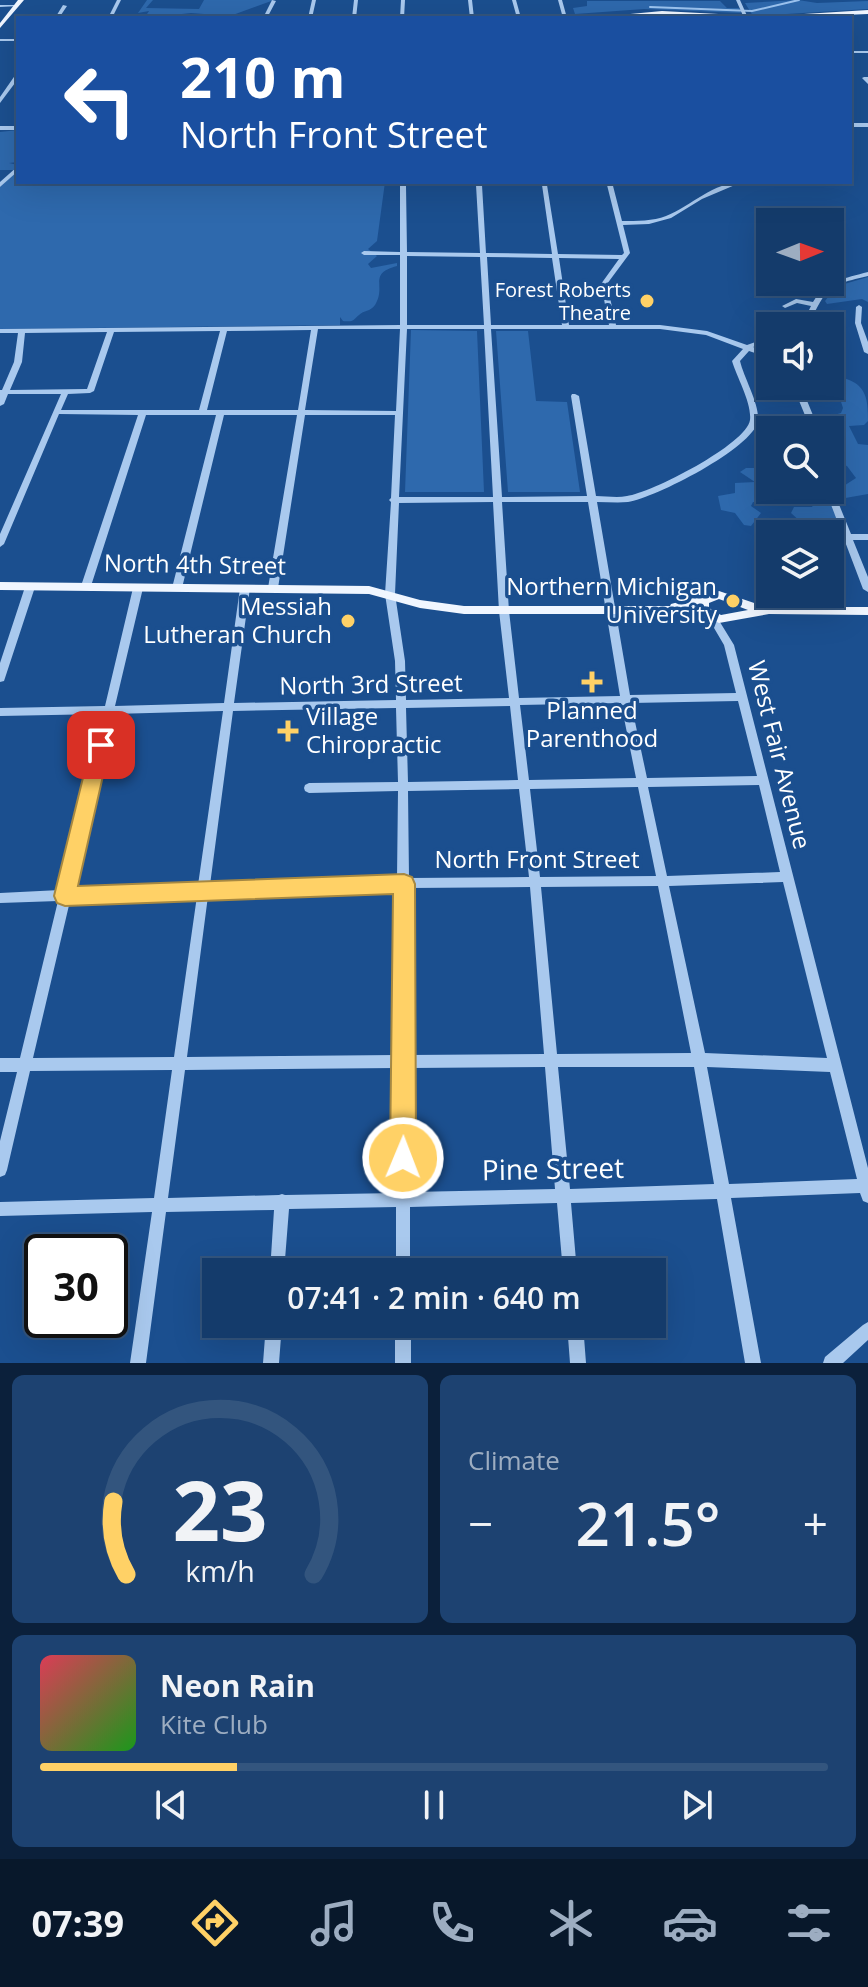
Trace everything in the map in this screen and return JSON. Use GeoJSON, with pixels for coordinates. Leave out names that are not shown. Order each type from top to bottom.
{"type":"FeatureCollection","features":[{"type":"Feature","properties":{"kind":"main road"},"geometry":{"type":"LineString","coordinates":[[0,26],[19,3]]}},
{"type":"Feature","properties":{"kind":"main road"},"geometry":{"type":"LineString","coordinates":[[804,16],[868,12]]}},
{"type":"Feature","properties":{"kind":"main road"},"geometry":{"type":"LineString","coordinates":[[615,16],[651,13],[746,16]]}},
{"type":"Feature","properties":{"kind":"main road","name":"North 4th Street"},"geometry":{"type":"LineString","coordinates":[[0,586],[369,590],[444,608],[504,611],[668,610]]}},
{"type":"Feature","properties":{"kind":"main road"},"geometry":{"type":"LineString","coordinates":[[709,597],[703,605],[710,615]]}},
{"type":"Feature","properties":{"kind":"main road"},"geometry":{"type":"LineString","coordinates":[[668,610],[709,597],[729,598],[746,606],[769,610],[868,611]]}},
{"type":"Feature","properties":{"kind":"main road","name":"West Fair Avenue"},"geometry":{"type":"LineString","coordinates":[[729,598],[737,608],[732,616]]}},
{"type":"Feature","properties":{"kind":"main road"},"geometry":{"type":"LineString","coordinates":[[668,610],[732,616],[769,610]]}},
{"type":"Feature","properties":{"kind":"street"},"geometry":{"type":"LineString","coordinates":[[739,2],[746,16]]}},
{"type":"Feature","properties":{"kind":"street"},"geometry":{"type":"LineString","coordinates":[[0,6],[19,3]]}},
{"type":"Feature","properties":{"kind":"street"},"geometry":{"type":"LineString","coordinates":[[58,16],[65,6]]}},
{"type":"Feature","properties":{"kind":"street"},"geometry":{"type":"LineString","coordinates":[[852,43],[860,52]]}},
{"type":"Feature","properties":{"kind":"street"},"geometry":{"type":"LineString","coordinates":[[852,52],[868,52]]}},
{"type":"Feature","properties":{"kind":"street"},"geometry":{"type":"LineString","coordinates":[[0,101],[16,78]]}},
{"type":"Feature","properties":{"kind":"street"},"geometry":{"type":"LineString","coordinates":[[0,82],[13,82]]}},
{"type":"Feature","properties":{"kind":"street"},"geometry":{"type":"LineString","coordinates":[[0,185],[16,170]]}},
{"type":"Feature","properties":{"kind":"street"},"geometry":{"type":"LineString","coordinates":[[403,184],[404,326],[390,594],[400,661],[403,786],[403,1258]]}},
{"type":"Feature","properties":{"kind":"street"},"geometry":{"type":"LineString","coordinates":[[479,184],[504,611],[535,881],[569,1258]]}},
{"type":"Feature","properties":{"kind":"street"},"geometry":{"type":"LineString","coordinates":[[544,184],[566,327]]}},
{"type":"Feature","properties":{"kind":"street"},"geometry":{"type":"LineString","coordinates":[[609,184],[627,253],[604,284],[613,327]]}},
{"type":"Feature","properties":{"kind":"street"},"geometry":{"type":"LineString","coordinates":[[619,223],[649,222],[669,217],[700,198],[734,184]]}},
{"type":"Feature","properties":{"kind":"street"},"geometry":{"type":"LineString","coordinates":[[364,253],[624,257]]}},
{"type":"Feature","properties":{"kind":"street"},"geometry":{"type":"LineString","coordinates":[[813,312],[818,298],[833,285],[868,274]]}},
{"type":"Feature","properties":{"kind":"street"},"geometry":{"type":"LineString","coordinates":[[785,306],[796,301],[816,305]]}},
{"type":"Feature","properties":{"kind":"street"},"geometry":{"type":"LineString","coordinates":[[859,307],[858,323],[868,352]]}},
{"type":"Feature","properties":{"kind":"street"},"geometry":{"type":"LineString","coordinates":[[273,588],[315,327]]}},
{"type":"Feature","properties":{"kind":"street"},"geometry":{"type":"LineString","coordinates":[[0,331],[613,327],[707,333],[756,350]]}},
{"type":"Feature","properties":{"kind":"street"},"geometry":{"type":"LineString","coordinates":[[202,413],[224,328]]}},
{"type":"Feature","properties":{"kind":"street"},"geometry":{"type":"LineString","coordinates":[[2,392],[90,391],[111,330]]}},
{"type":"Feature","properties":{"kind":"street"},"geometry":{"type":"LineString","coordinates":[[0,404],[2,392],[18,362],[22,331]]}},
{"type":"Feature","properties":{"kind":"street"},"geometry":{"type":"LineString","coordinates":[[393,500],[628,499],[652,493],[746,437],[754,424],[753,415],[736,361],[748,347],[756,344]]}},
{"type":"Feature","properties":{"kind":"street"},"geometry":{"type":"LineString","coordinates":[[0,544],[65,392]]}},
{"type":"Feature","properties":{"kind":"street"},"geometry":{"type":"LineString","coordinates":[[575,396],[625,700],[699,1060],[753,1363]]}},
{"type":"Feature","properties":{"kind":"street"},"geometry":{"type":"LineString","coordinates":[[57,412],[400,413]]}},
{"type":"Feature","properties":{"kind":"street"},"geometry":{"type":"LineString","coordinates":[[86,586],[143,412]]}},
{"type":"Feature","properties":{"kind":"street"},"geometry":{"type":"LineString","coordinates":[[177,588],[221,412]]}},
{"type":"Feature","properties":{"kind":"street"},"geometry":{"type":"LineString","coordinates":[[835,504],[868,589]]}},
{"type":"Feature","properties":{"kind":"street"},"geometry":{"type":"LineString","coordinates":[[848,537],[868,537]]}},
{"type":"Feature","properties":{"kind":"street"},"geometry":{"type":"LineString","coordinates":[[0,678],[30,587]]}},
{"type":"Feature","properties":{"kind":"street"},"geometry":{"type":"LineString","coordinates":[[0,1170],[138,588]]}},
{"type":"Feature","properties":{"kind":"street"},"geometry":{"type":"LineString","coordinates":[[138,1363],[245,588]]}},
{"type":"Feature","properties":{"kind":"street","name":"West Fair Avenue"},"geometry":{"type":"LineString","coordinates":[[710,615],[729,645],[833,1065],[867,1189]]}},
{"type":"Feature","properties":{"kind":"street","name":"West Fair Avenue"},"geometry":{"type":"LineString","coordinates":[[729,645],[732,616]]}},
{"type":"Feature","properties":{"kind":"street","name":"North 3rd Street"},"geometry":{"type":"LineString","coordinates":[[0,712],[742,697]]}},
{"type":"Feature","properties":{"kind":"street"},"geometry":{"type":"LineString","coordinates":[[309,788],[761,780]]}},
{"type":"Feature","properties":{"kind":"street","name":"North Front Street"},"geometry":{"type":"LineString","coordinates":[[0,898],[404,884],[787,877]]}},
{"type":"Feature","properties":{"kind":"street"},"geometry":{"type":"LineString","coordinates":[[0,1065],[699,1060],[833,1065]]}},
{"type":"Feature","properties":{"kind":"street","name":"Pine Street"},"geometry":{"type":"LineString","coordinates":[[0,1209],[867,1189]]}},
{"type":"Feature","properties":{"kind":"street"},"geometry":{"type":"LineString","coordinates":[[278,1258],[282,1201]]}},
{"type":"Feature","properties":{"kind":"street"},"geometry":{"type":"LineString","coordinates":[[831,1363],[868,1330]]}},
{"type":"Feature","properties":{"kind":"street"},"geometry":{"type":"LineString","coordinates":[[271,1363],[273,1338]]}},
{"type":"Feature","properties":{"kind":"street"},"geometry":{"type":"LineString","coordinates":[[403,1338],[403,1363]]}},
{"type":"Feature","properties":{"kind":"street"},"geometry":{"type":"LineString","coordinates":[[576,1338],[578,1363]]}},
{"type":"Feature","properties":{"kind":"shaded area"},"geometry":{"type":"Polygon","coordinates":[[[147,0],[153,0],[146,8],[199,9],[204,0],[274,0],[230,16],[191,13],[155,16],[157,14],[147,14],[149,11],[138,13],[147,0]]]}},
{"type":"Feature","properties":{"kind":"shaded area"},"geometry":{"type":"Polygon","coordinates":[[[798,0],[817,3],[868,1],[868,9],[753,16],[745,3],[798,0]]]}},
{"type":"Feature","properties":{"kind":"shaded area"},"geometry":{"type":"Polygon","coordinates":[[[587,1],[720,1],[727,8],[739,8],[741,13],[644,9],[575,14],[573,8],[587,6],[587,1]]]}},
{"type":"Feature","properties":{"kind":"shaded area"},"geometry":{"type":"Polygon","coordinates":[[[16,130],[16,162],[9,163],[16,165],[13,170],[0,170],[0,132],[16,130]]]}},
{"type":"Feature","properties":{"kind":"shaded area"},"geometry":{"type":"Polygon","coordinates":[[[16,172],[16,184],[385,184],[377,241],[368,249],[377,256],[368,264],[371,268],[397,263],[397,266],[380,277],[378,298],[373,307],[351,321],[343,321],[340,317],[340,325],[0,329],[0,187],[16,172]]]}},
{"type":"Feature","properties":{"kind":"shaded area"},"geometry":{"type":"Polygon","coordinates":[[[868,277],[868,302],[862,299],[827,304],[825,301],[829,296],[844,296],[844,284],[868,277]]]}},
{"type":"Feature","properties":{"kind":"shaded area"},"geometry":{"type":"Polygon","coordinates":[[[411,330],[477,331],[484,492],[405,492],[411,330]]]}},
{"type":"Feature","properties":{"kind":"shaded area"},"geometry":{"type":"Polygon","coordinates":[[[496,331],[528,331],[536,401],[567,402],[580,492],[508,492],[496,331]]]}},
{"type":"Feature","properties":{"kind":"shaded area"},"geometry":{"type":"Polygon","coordinates":[[[844,378],[857,384],[866,400],[868,421],[864,425],[849,426],[858,444],[868,445],[868,494],[844,498],[844,486],[856,478],[844,465],[844,416],[830,416],[841,413],[840,400],[844,400],[844,378]]]}},
{"type":"Feature","properties":{"kind":"shaded area"},"geometry":{"type":"Polygon","coordinates":[[[746,468],[756,468],[756,502],[751,506],[761,513],[751,526],[744,525],[735,513],[721,510],[718,496],[735,493],[735,483],[755,482],[740,472],[746,468]]]}},
{"type":"Feature","properties":{"kind":"shaded area"},"geometry":{"type":"Polygon","coordinates":[[[814,504],[833,504],[837,520],[799,520],[791,513],[794,507],[812,507],[814,504]]]}},
{"type":"Feature","properties":{"kind":"waterway"},"geometry":{"type":"LineString","coordinates":[[650,7],[752,11],[799,0]]}},
{"type":"Feature","properties":{"kind":"place","name":"Forest Roberts Theatre"},"geometry":{"type":"Point","coordinates":[647,301]}},
{"type":"Feature","properties":{"kind":"place","name":"Northern Michigan University"},"geometry":{"type":"Point","coordinates":[733,601]}},
{"type":"Feature","properties":{"kind":"place","name":"Messiah Lutheran Church"},"geometry":{"type":"Point","coordinates":[348,621]}},
{"type":"Feature","properties":{"kind":"place","name":"Planned Parenthood"},"geometry":{"type":"Point","coordinates":[592,682]}},
{"type":"Feature","properties":{"kind":"place","name":"Village Chiropractic"},"geometry":{"type":"Point","coordinates":[288,731]}},
{"type":"Feature","properties":{"kind":"route"},"geometry":{"type":"LineString","coordinates":[[101,745],[65,896],[404,884],[403,1158]]}}]}
